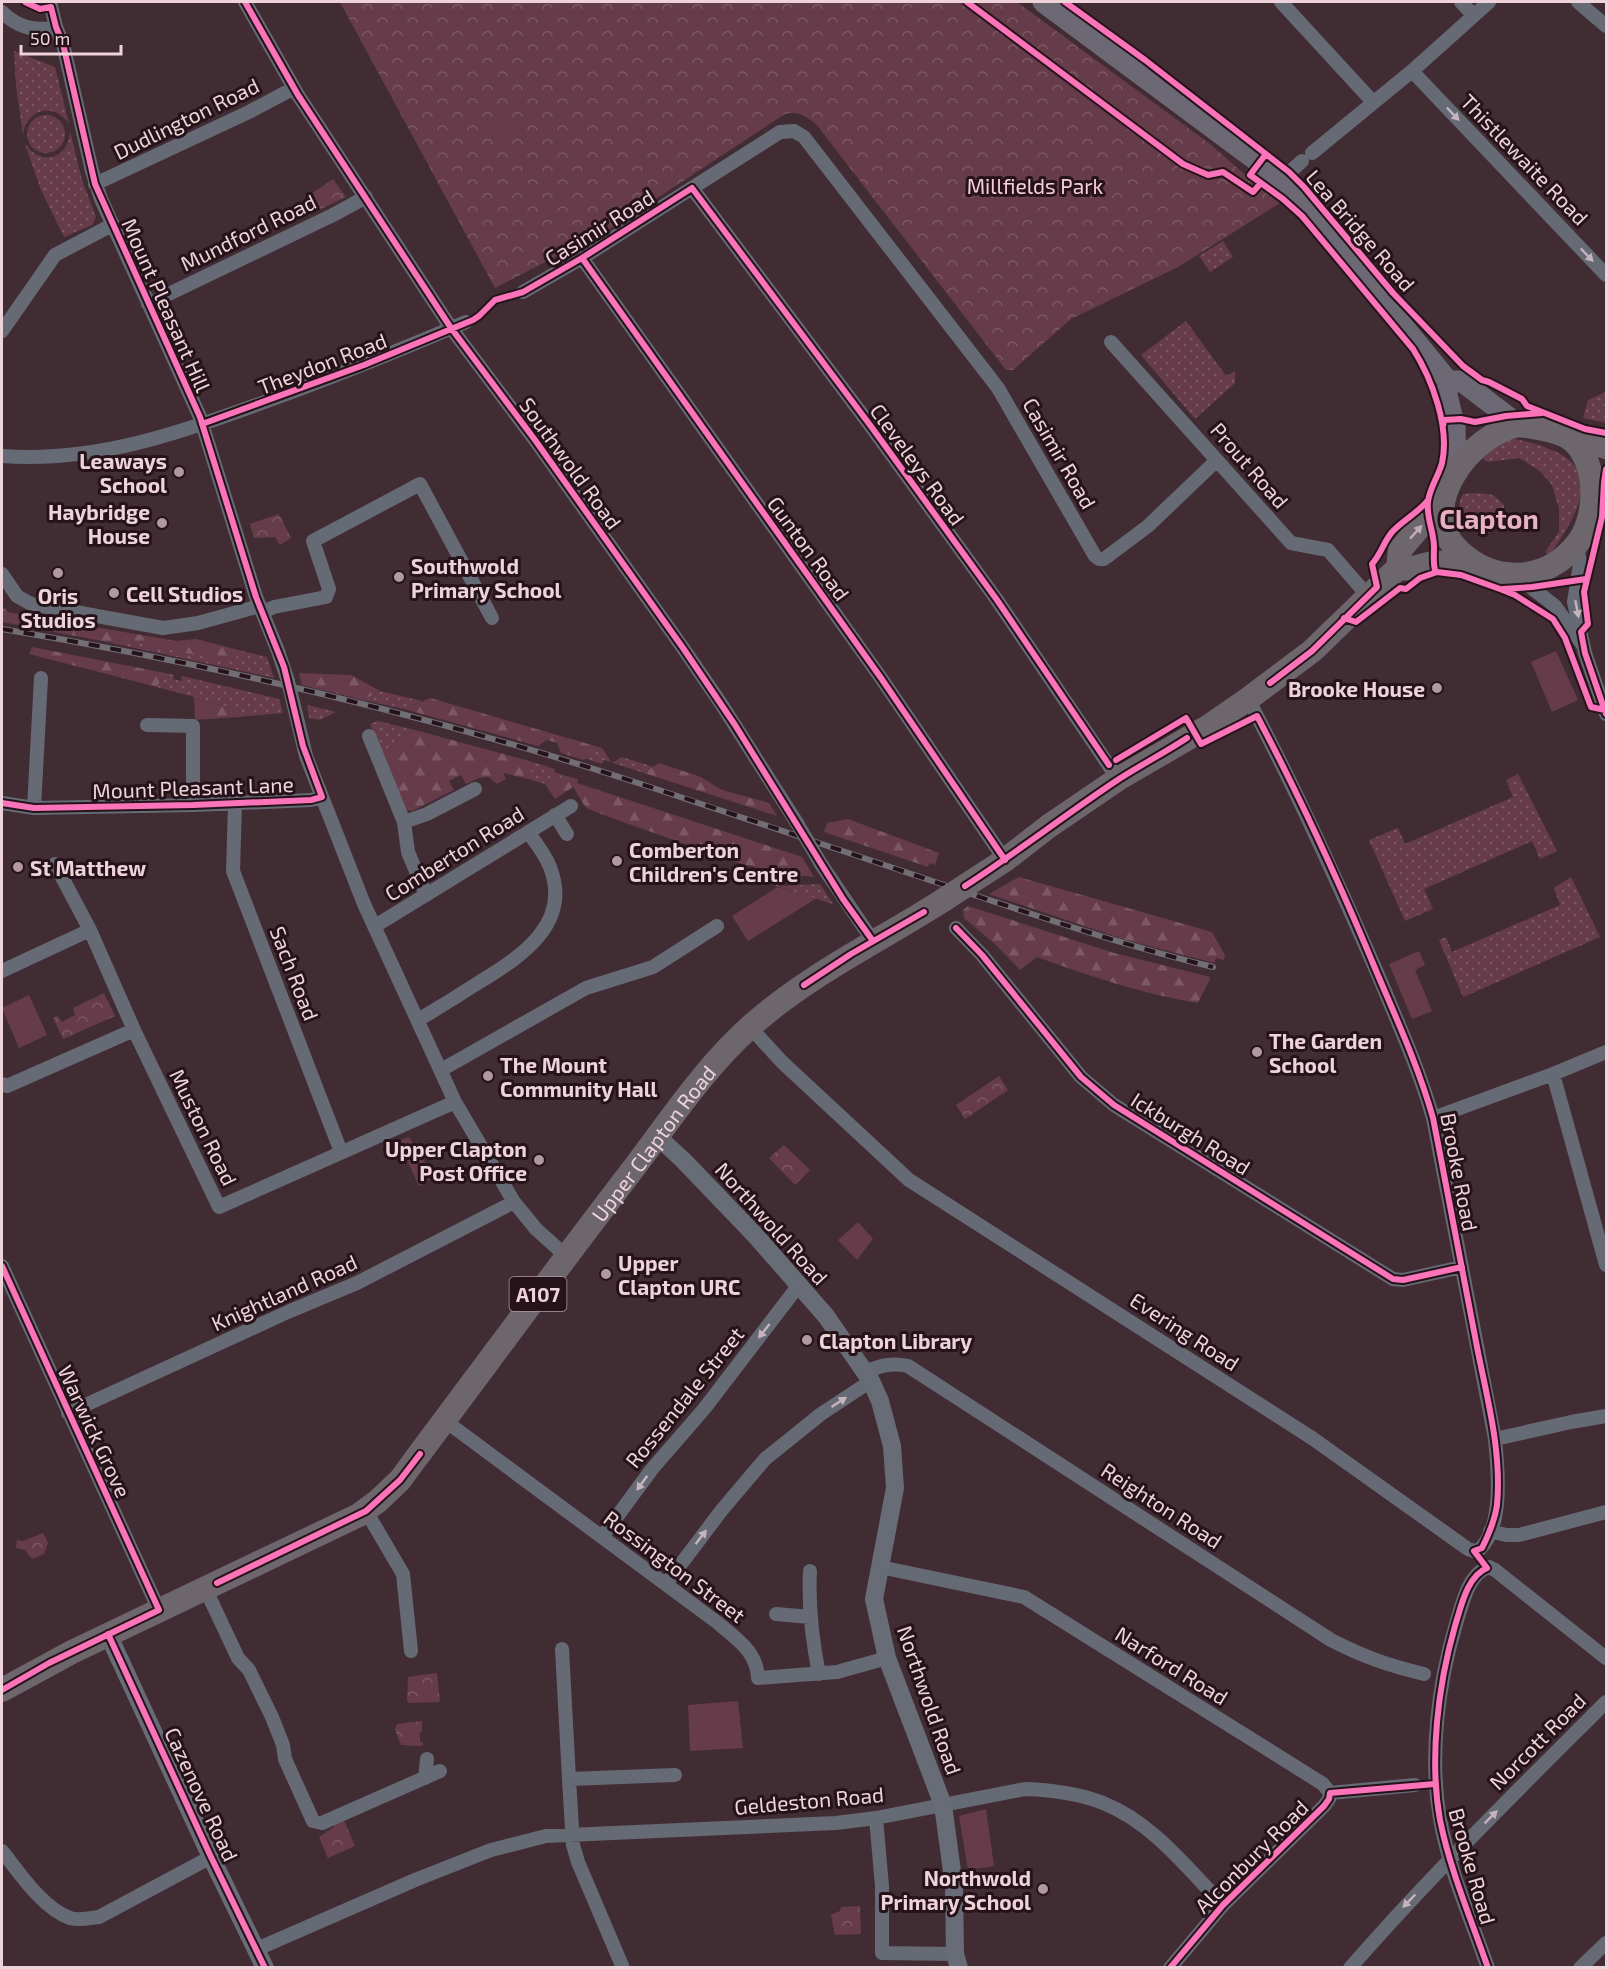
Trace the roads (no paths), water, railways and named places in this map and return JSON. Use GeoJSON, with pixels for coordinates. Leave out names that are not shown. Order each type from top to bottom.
{"type":"FeatureCollection","features":[{"type":"Feature","properties":{"kind":"highway"},"geometry":{"type":"LineString","coordinates":[[1519,425],[1544,429],[1571,439],[1606,447]]}},
{"type":"Feature","properties":{"kind":"highway","name":"A107"},"geometry":{"type":"LineString","coordinates":[[1443,499],[1456,468],[1493,434],[1506,427],[1519,425]]}},
{"type":"Feature","properties":{"kind":"highway"},"geometry":{"type":"LineString","coordinates":[[1443,499],[1441,520],[1446,537],[1465,557],[1480,566],[1500,573],[1515,574],[1545,570],[1577,544],[1599,502],[1589,467],[1571,439]]}},
{"type":"Feature","properties":{"kind":"highway","name":"Upper Clapton Road"},"geometry":{"type":"LineString","coordinates":[[2,1690],[49,1663],[366,1511],[400,1479],[705,1072],[750,1027],[804,985],[1005,860],[1049,826],[1118,779],[1209,726],[1312,651],[1398,568],[1400,550],[1443,499]]}},
{"type":"Feature","properties":{"kind":"highway"},"geometry":{"type":"LineString","coordinates":[[1398,568],[1414,570],[1426,565],[1448,562],[1480,566]]}},
{"type":"Feature","properties":{"kind":"main road","name":"Lea Bridge Road"},"geometry":{"type":"LineString","coordinates":[[1043,2],[1281,180],[1323,227],[1448,381],[1460,381],[1465,384],[1519,425]]}},
{"type":"Feature","properties":{"kind":"main road"},"geometry":{"type":"LineString","coordinates":[[1448,381],[1447,395],[1455,427],[1456,468]]}},
{"type":"Feature","properties":{"kind":"main road","name":"Northwold Road"},"geometry":{"type":"LineString","coordinates":[[657,1136],[683,1160],[826,1316],[868,1377],[880,1401],[892,1446],[895,1488],[874,1599],[887,1658],[943,1805],[954,1886],[957,1961]]}},
{"type":"Feature","properties":{"kind":"main road","name":"Cazenove Road"},"geometry":{"type":"LineString","coordinates":[[108,1634],[265,1968]]}},
{"type":"Feature","properties":{"kind":"street","name":"Southwold Road"},"geometry":{"type":"LineString","coordinates":[[244,2],[294,88],[451,328],[535,440],[676,638],[725,710],[821,864],[873,941]]}},
{"type":"Feature","properties":{"kind":"street"},"geometry":{"type":"LineString","coordinates":[[1281,2],[1373,102]]}},
{"type":"Feature","properties":{"kind":"street"},"geometry":{"type":"LineString","coordinates":[[1461,2],[1473,15]]}},
{"type":"Feature","properties":{"kind":"street"},"geometry":{"type":"LineString","coordinates":[[1281,180],[1412,71],[1489,2]]}},
{"type":"Feature","properties":{"kind":"street"},"geometry":{"type":"LineString","coordinates":[[1578,2],[1606,26]]}},
{"type":"Feature","properties":{"kind":"street","name":"Mount Pleasant Hill"},"geometry":{"type":"LineString","coordinates":[[51,4],[56,27],[63,44],[96,184],[112,225],[202,424],[261,609],[288,681]]}},
{"type":"Feature","properties":{"kind":"street"},"geometry":{"type":"LineString","coordinates":[[2,12],[23,27],[32,29],[56,27]]}},
{"type":"Feature","properties":{"kind":"street","name":"Thistlewaite Road"},"geometry":{"type":"LineString","coordinates":[[1412,71],[1606,276]]}},
{"type":"Feature","properties":{"kind":"street","name":"Dudlington Road"},"geometry":{"type":"LineString","coordinates":[[96,184],[249,112],[294,88]]}},
{"type":"Feature","properties":{"kind":"street","name":"Casimir Road"},"geometry":{"type":"LineString","coordinates":[[523,292],[582,258],[780,132],[794,131],[804,137],[998,388],[1095,556],[1104,559],[1148,526],[1162,510],[1216,461]]}},
{"type":"Feature","properties":{"kind":"street","name":"Cleveleys Road"},"geometry":{"type":"LineString","coordinates":[[692,188],[870,425],[997,600],[1118,779]]}},
{"type":"Feature","properties":{"kind":"street","name":"Mundford Road"},"geometry":{"type":"LineString","coordinates":[[148,304],[366,197]]}},
{"type":"Feature","properties":{"kind":"street"},"geometry":{"type":"LineString","coordinates":[[2,331],[55,255],[112,225]]}},
{"type":"Feature","properties":{"kind":"street","name":"Gunton Road"},"geometry":{"type":"LineString","coordinates":[[582,258],[881,678],[1005,860]]}},
{"type":"Feature","properties":{"kind":"street"},"geometry":{"type":"LineString","coordinates":[[451,328],[466,322]]}},
{"type":"Feature","properties":{"kind":"street","name":"Theydon Road"},"geometry":{"type":"LineString","coordinates":[[2,456],[65,456],[95,453],[138,443],[202,424],[364,365],[451,328]]}},
{"type":"Feature","properties":{"kind":"street","name":"Prout Road"},"geometry":{"type":"LineString","coordinates":[[1111,342],[1291,543],[1328,550],[1368,596]]}},
{"type":"Feature","properties":{"kind":"street"},"geometry":{"type":"LineString","coordinates":[[2,574],[17,596],[31,604],[163,628],[327,597],[329,589],[312,541],[420,484],[492,618]]}},
{"type":"Feature","properties":{"kind":"street"},"geometry":{"type":"LineString","coordinates":[[1577,544],[1580,564],[1574,602],[1583,646],[1606,714]]}},
{"type":"Feature","properties":{"kind":"street"},"geometry":{"type":"LineString","coordinates":[[1515,574],[1555,606],[1583,646]]}},
{"type":"Feature","properties":{"kind":"street"},"geometry":{"type":"LineString","coordinates":[[34,808],[41,678]]}},
{"type":"Feature","properties":{"kind":"street","name":"Mount Pleasant Lane"},"geometry":{"type":"LineString","coordinates":[[288,681],[306,756],[322,797],[375,926],[455,1102],[514,1202],[536,1229],[566,1256]]}},
{"type":"Feature","properties":{"kind":"street","name":"Brooke Road"},"geometry":{"type":"LineString","coordinates":[[1248,699],[1278,755],[1330,866],[1402,1031],[1433,1118],[1495,1439],[1498,1468],[1497,1503],[1490,1531],[1482,1548],[1474,1551]]}},
{"type":"Feature","properties":{"kind":"street"},"geometry":{"type":"LineString","coordinates":[[147,725],[193,726],[193,805]]}},
{"type":"Feature","properties":{"kind":"street"},"geometry":{"type":"LineString","coordinates":[[369,736],[404,822],[408,852],[426,895]]}},
{"type":"Feature","properties":{"kind":"street"},"geometry":{"type":"LineString","coordinates":[[404,822],[427,814],[475,789]]}},
{"type":"Feature","properties":{"kind":"street","name":"Mount Pleasant Lane"},"geometry":{"type":"LineString","coordinates":[[2,803],[34,808],[235,804],[311,800],[322,797]]}},
{"type":"Feature","properties":{"kind":"street","name":"Sach Road"},"geometry":{"type":"LineString","coordinates":[[235,804],[233,871],[341,1152]]}},
{"type":"Feature","properties":{"kind":"street","name":"Comberton Road"},"geometry":{"type":"LineString","coordinates":[[375,926],[571,806]]}},
{"type":"Feature","properties":{"kind":"street","name":"Comberton Road"},"geometry":{"type":"LineString","coordinates":[[555,815],[567,834]]}},
{"type":"Feature","properties":{"kind":"street"},"geometry":{"type":"LineString","coordinates":[[418,1020],[508,964],[537,939],[546,927],[555,899],[554,882],[550,867],[528,832]]}},
{"type":"Feature","properties":{"kind":"street","name":"Muston Road"},"geometry":{"type":"LineString","coordinates":[[55,864],[90,930],[134,1030],[219,1207],[455,1102]]}},
{"type":"Feature","properties":{"kind":"street"},"geometry":{"type":"LineString","coordinates":[[441,1070],[586,988],[653,967],[717,927]]}},
{"type":"Feature","properties":{"kind":"street","name":"Ickburgh Road"},"geometry":{"type":"LineString","coordinates":[[956,928],[982,955],[1081,1077],[1114,1105],[1393,1279],[1403,1280],[1462,1267]]}},
{"type":"Feature","properties":{"kind":"street"},"geometry":{"type":"LineString","coordinates":[[2,971],[90,930]]}},
{"type":"Feature","properties":{"kind":"street","name":"Evering Road"},"geometry":{"type":"LineString","coordinates":[[750,1027],[782,1062],[909,1180],[1312,1438],[1416,1513],[1474,1551]]}},
{"type":"Feature","properties":{"kind":"street"},"geometry":{"type":"LineString","coordinates":[[2,1084],[7,1086],[134,1030]]}},
{"type":"Feature","properties":{"kind":"street"},"geometry":{"type":"LineString","coordinates":[[1433,1118],[1606,1052]]}},
{"type":"Feature","properties":{"kind":"street"},"geometry":{"type":"LineString","coordinates":[[1553,1074],[1606,1265]]}},
{"type":"Feature","properties":{"kind":"street","name":"Knightland Road"},"geometry":{"type":"LineString","coordinates":[[68,1413],[290,1311],[357,1283],[514,1202]]}},
{"type":"Feature","properties":{"kind":"street","name":"Warwick Grove"},"geometry":{"type":"LineString","coordinates":[[2,1266],[159,1610]]}},
{"type":"Feature","properties":{"kind":"street","name":"Rossendale Street"},"geometry":{"type":"LineString","coordinates":[[602,1537],[652,1469],[704,1409],[799,1285]]}},
{"type":"Feature","properties":{"kind":"street","name":"Reighton Road"},"geometry":{"type":"LineString","coordinates":[[666,1584],[721,1511],[765,1459],[884,1365],[895,1363],[908,1366],[1331,1640],[1382,1664],[1424,1674]]}},
{"type":"Feature","properties":{"kind":"street"},"geometry":{"type":"LineString","coordinates":[[1495,1439],[1606,1416]]}},
{"type":"Feature","properties":{"kind":"street","name":"Rossington Street"},"geometry":{"type":"LineString","coordinates":[[444,1420],[666,1584],[750,1651],[758,1669],[758,1678],[819,1674],[855,1668],[887,1658]]}},
{"type":"Feature","properties":{"kind":"street"},"geometry":{"type":"LineString","coordinates":[[366,1511],[403,1574],[411,1650]]}},
{"type":"Feature","properties":{"kind":"street"},"geometry":{"type":"LineString","coordinates":[[1490,1531],[1519,1535],[1606,1512]]}},
{"type":"Feature","properties":{"kind":"street","name":"Narford Road"},"geometry":{"type":"LineString","coordinates":[[880,1567],[1024,1597],[1323,1784],[1330,1794]]}},
{"type":"Feature","properties":{"kind":"street","name":"Brooke Road"},"geometry":{"type":"LineString","coordinates":[[1488,1968],[1450,1859],[1440,1821],[1435,1784],[1436,1743],[1443,1678],[1462,1604],[1475,1577],[1479,1571],[1487,1568],[1495,1569],[1606,1658]]}},
{"type":"Feature","properties":{"kind":"street"},"geometry":{"type":"LineString","coordinates":[[810,1571],[810,1617],[819,1674]]}},
{"type":"Feature","properties":{"kind":"street"},"geometry":{"type":"LineString","coordinates":[[205,1588],[238,1658],[249,1670],[272,1717],[283,1745],[285,1759],[313,1821],[322,1823],[440,1771]]}},
{"type":"Feature","properties":{"kind":"street"},"geometry":{"type":"LineString","coordinates":[[776,1614],[810,1617]]}},
{"type":"Feature","properties":{"kind":"street"},"geometry":{"type":"LineString","coordinates":[[562,1649],[572,1833],[578,1862],[623,1968]]}},
{"type":"Feature","properties":{"kind":"street","name":"Norcott Road"},"geometry":{"type":"LineString","coordinates":[[1350,1968],[1395,1916],[1606,1702]]}},
{"type":"Feature","properties":{"kind":"street"},"geometry":{"type":"LineString","coordinates":[[425,1778],[427,1759]]}},
{"type":"Feature","properties":{"kind":"street"},"geometry":{"type":"LineString","coordinates":[[569,1779],[675,1775]]}},
{"type":"Feature","properties":{"kind":"street"},"geometry":{"type":"LineString","coordinates":[[1330,1794],[1415,1785]]}},
{"type":"Feature","properties":{"kind":"street","name":"Geldeston Road"},"geometry":{"type":"LineString","coordinates":[[257,1949],[415,1880],[491,1850],[546,1836],[572,1833],[836,1823],[876,1818],[1025,1789],[1075,1794],[1105,1803],[1135,1821],[1163,1844],[1223,1905]]}},
{"type":"Feature","properties":{"kind":"street","name":"Alconbury Road"},"geometry":{"type":"LineString","coordinates":[[1170,1968],[1223,1905],[1324,1806],[1330,1794]]}},
{"type":"Feature","properties":{"kind":"street"},"geometry":{"type":"LineString","coordinates":[[876,1818],[882,1886],[882,1953],[957,1961]]}},
{"type":"Feature","properties":{"kind":"street"},"geometry":{"type":"LineString","coordinates":[[2,1851],[50,1906],[71,1918],[85,1919],[99,1917],[211,1857]]}},
{"type":"Feature","properties":{"kind":"street"},"geometry":{"type":"LineString","coordinates":[[1580,1968],[1606,1943]]}},
{"type":"Feature","properties":{"kind":"railway"},"geometry":{"type":"LineString","coordinates":[[2,629],[244,676],[324,694],[483,736],[641,784],[1088,932],[1213,967]]}},
{"type":"Feature","properties":{"kind":"place","name":"Leaways School"},"geometry":{"type":"Point","coordinates":[179,472]}},
{"type":"Feature","properties":{"kind":"place","name":"Haybridge House"},"geometry":{"type":"Point","coordinates":[162,523]}},
{"type":"Feature","properties":{"kind":"place","name":"Oris Studios"},"geometry":{"type":"Point","coordinates":[58,573]}},
{"type":"Feature","properties":{"kind":"place","name":"Southwold Primary School"},"geometry":{"type":"Point","coordinates":[399,577]}},
{"type":"Feature","properties":{"kind":"place","name":"Cell Studios"},"geometry":{"type":"Point","coordinates":[114,593]}},
{"type":"Feature","properties":{"kind":"place","name":"Brooke House"},"geometry":{"type":"Point","coordinates":[1437,688]}},
{"type":"Feature","properties":{"kind":"place","name":"Comberton Children's Centre"},"geometry":{"type":"Point","coordinates":[617,861]}},
{"type":"Feature","properties":{"kind":"place","name":"St Matthew"},"geometry":{"type":"Point","coordinates":[18,867]}},
{"type":"Feature","properties":{"kind":"place","name":"The Garden School"},"geometry":{"type":"Point","coordinates":[1257,1052]}},
{"type":"Feature","properties":{"kind":"place","name":"The Mount Community Hall"},"geometry":{"type":"Point","coordinates":[488,1076]}},
{"type":"Feature","properties":{"kind":"place","name":"Upper Clapton Post Office"},"geometry":{"type":"Point","coordinates":[539,1160]}},
{"type":"Feature","properties":{"kind":"place","name":"Upper Clapton URC"},"geometry":{"type":"Point","coordinates":[606,1274]}},
{"type":"Feature","properties":{"kind":"place","name":"Clapton Library"},"geometry":{"type":"Point","coordinates":[807,1340]}},
{"type":"Feature","properties":{"kind":"place","name":"Northwold Primary School"},"geometry":{"type":"Point","coordinates":[1043,1889]}},
{"type":"Feature","properties":{"kind":"district","name":"Clapton"},"geometry":{"type":"Point","coordinates":[1489,518]}},
{"type":"Feature","properties":{"kind":"park label","name":"Millfields Park"},"geometry":{"type":"Point","coordinates":[1035,185]}}]}
